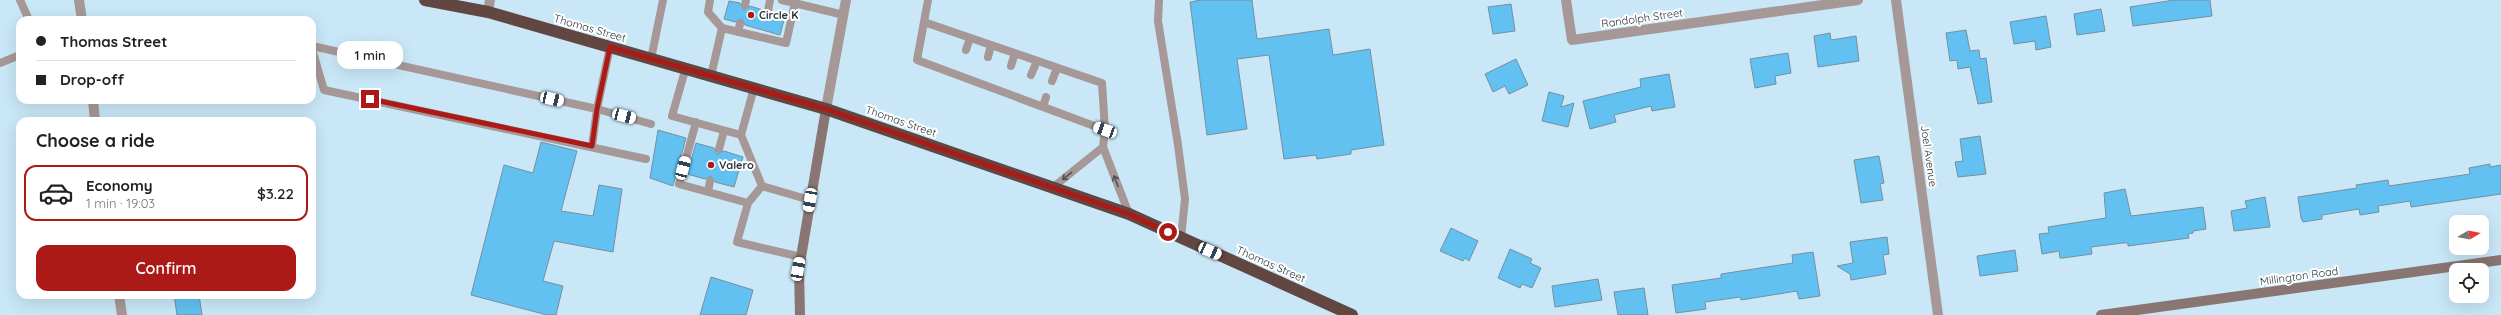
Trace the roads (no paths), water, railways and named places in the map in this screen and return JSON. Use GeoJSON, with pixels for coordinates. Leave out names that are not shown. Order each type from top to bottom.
{"type":"FeatureCollection","features":[{"type":"Feature","properties":{"kind":"highway","name":"Thomas Street"},"geometry":{"type":"LineString","coordinates":[[424,0],[489,6],[610,47],[686,67],[711,76],[826,109],[1129,214],[1352,315]]}},
{"type":"Feature","properties":{"kind":"street"},"geometry":{"type":"LineString","coordinates":[[79,0],[81,16]]}},
{"type":"Feature","properties":{"kind":"street"},"geometry":{"type":"LineString","coordinates":[[800,315],[798,269],[846,0]]}},
{"type":"Feature","properties":{"kind":"street","name":"Randolph Street"},"geometry":{"type":"LineString","coordinates":[[1566,0],[1572,40],[1858,0]]}},
{"type":"Feature","properties":{"kind":"street","name":"Joel Avenue"},"geometry":{"type":"LineString","coordinates":[[1896,0],[1938,315]]}},
{"type":"Feature","properties":{"kind":"street"},"geometry":{"type":"LineString","coordinates":[[94,104],[95,117]]}},
{"type":"Feature","properties":{"kind":"street","name":"Millington Road"},"geometry":{"type":"LineString","coordinates":[[2101,315],[2501,260]]}},
{"type":"Feature","properties":{"kind":"street"},"geometry":{"type":"LineString","coordinates":[[120,299],[122,315]]}},
{"type":"Feature","properties":{"kind":"lane"},"geometry":{"type":"LineString","coordinates":[[20,0],[27,16]]}},
{"type":"Feature","properties":{"kind":"lane"},"geometry":{"type":"LineString","coordinates":[[651,59],[663,0]]}},
{"type":"Feature","properties":{"kind":"lane"},"geometry":{"type":"LineString","coordinates":[[710,0],[708,12],[722,28],[739,28],[762,34],[786,44],[795,3]]}},
{"type":"Feature","properties":{"kind":"lane"},"geometry":{"type":"LineString","coordinates":[[768,11],[770,0]]}},
{"type":"Feature","properties":{"kind":"lane"},"geometry":{"type":"LineString","coordinates":[[782,0],[844,15]]}},
{"type":"Feature","properties":{"kind":"lane"},"geometry":{"type":"LineString","coordinates":[[928,0],[917,60],[980,79],[1002,92],[1105,130]]}},
{"type":"Feature","properties":{"kind":"lane"},"geometry":{"type":"LineString","coordinates":[[1159,0],[1158,21],[1185,199],[1181,238]]}},
{"type":"Feature","properties":{"kind":"lane"},"geometry":{"type":"LineString","coordinates":[[924,22],[1102,83],[1105,130],[1103,147],[1129,214]]}},
{"type":"Feature","properties":{"kind":"lane"},"geometry":{"type":"LineString","coordinates":[[711,76],[722,28]]}},
{"type":"Feature","properties":{"kind":"lane"},"geometry":{"type":"LineString","coordinates":[[966,50],[970,38]]}},
{"type":"Feature","properties":{"kind":"lane"},"geometry":{"type":"LineString","coordinates":[[988,58],[991,45]]}},
{"type":"Feature","properties":{"kind":"lane"},"geometry":{"type":"LineString","coordinates":[[316,47],[597,109],[651,124]]}},
{"type":"Feature","properties":{"kind":"lane"},"geometry":{"type":"LineString","coordinates":[[592,146],[597,109],[610,47]]}},
{"type":"Feature","properties":{"kind":"lane"},"geometry":{"type":"LineString","coordinates":[[1011,66],[1015,53]]}},
{"type":"Feature","properties":{"kind":"lane"},"geometry":{"type":"LineString","coordinates":[[0,63],[16,57]]}},
{"type":"Feature","properties":{"kind":"lane"},"geometry":{"type":"LineString","coordinates":[[1031,76],[1036,61]]}},
{"type":"Feature","properties":{"kind":"lane"},"geometry":{"type":"LineString","coordinates":[[316,63],[324,90],[592,146],[646,159]]}},
{"type":"Feature","properties":{"kind":"lane"},"geometry":{"type":"LineString","coordinates":[[686,67],[672,116],[741,135]]}},
{"type":"Feature","properties":{"kind":"lane"},"geometry":{"type":"LineString","coordinates":[[1052,81],[1057,68]]}},
{"type":"Feature","properties":{"kind":"lane"},"geometry":{"type":"LineString","coordinates":[[1002,92],[1004,83]]}},
{"type":"Feature","properties":{"kind":"lane"},"geometry":{"type":"LineString","coordinates":[[754,88],[741,135],[762,186]]}},
{"type":"Feature","properties":{"kind":"lane"},"geometry":{"type":"LineString","coordinates":[[1022,99],[1026,90]]}},
{"type":"Feature","properties":{"kind":"lane"},"geometry":{"type":"LineString","coordinates":[[1042,106],[1046,97]]}},
{"type":"Feature","properties":{"kind":"lane"},"geometry":{"type":"LineString","coordinates":[[696,122],[679,184],[748,204]]}},
{"type":"Feature","properties":{"kind":"lane"},"geometry":{"type":"LineString","coordinates":[[719,149],[724,130]]}},
{"type":"Feature","properties":{"kind":"lane"},"geometry":{"type":"LineString","coordinates":[[1052,188],[1103,147]]}},
{"type":"Feature","properties":{"kind":"lane"},"geometry":{"type":"LineString","coordinates":[[708,192],[710,180]]}},
{"type":"Feature","properties":{"kind":"lane"},"geometry":{"type":"LineString","coordinates":[[762,186],[810,200]]}},
{"type":"Feature","properties":{"kind":"lane"},"geometry":{"type":"LineString","coordinates":[[762,186],[748,204],[737,242],[801,257]]}},
{"type":"Feature","properties":{"kind":"place","name":"Circle K"},"geometry":{"type":"Point","coordinates":[751,15]}},
{"type":"Feature","properties":{"kind":"place","name":"Valero"},"geometry":{"type":"Point","coordinates":[711,165]}}]}
